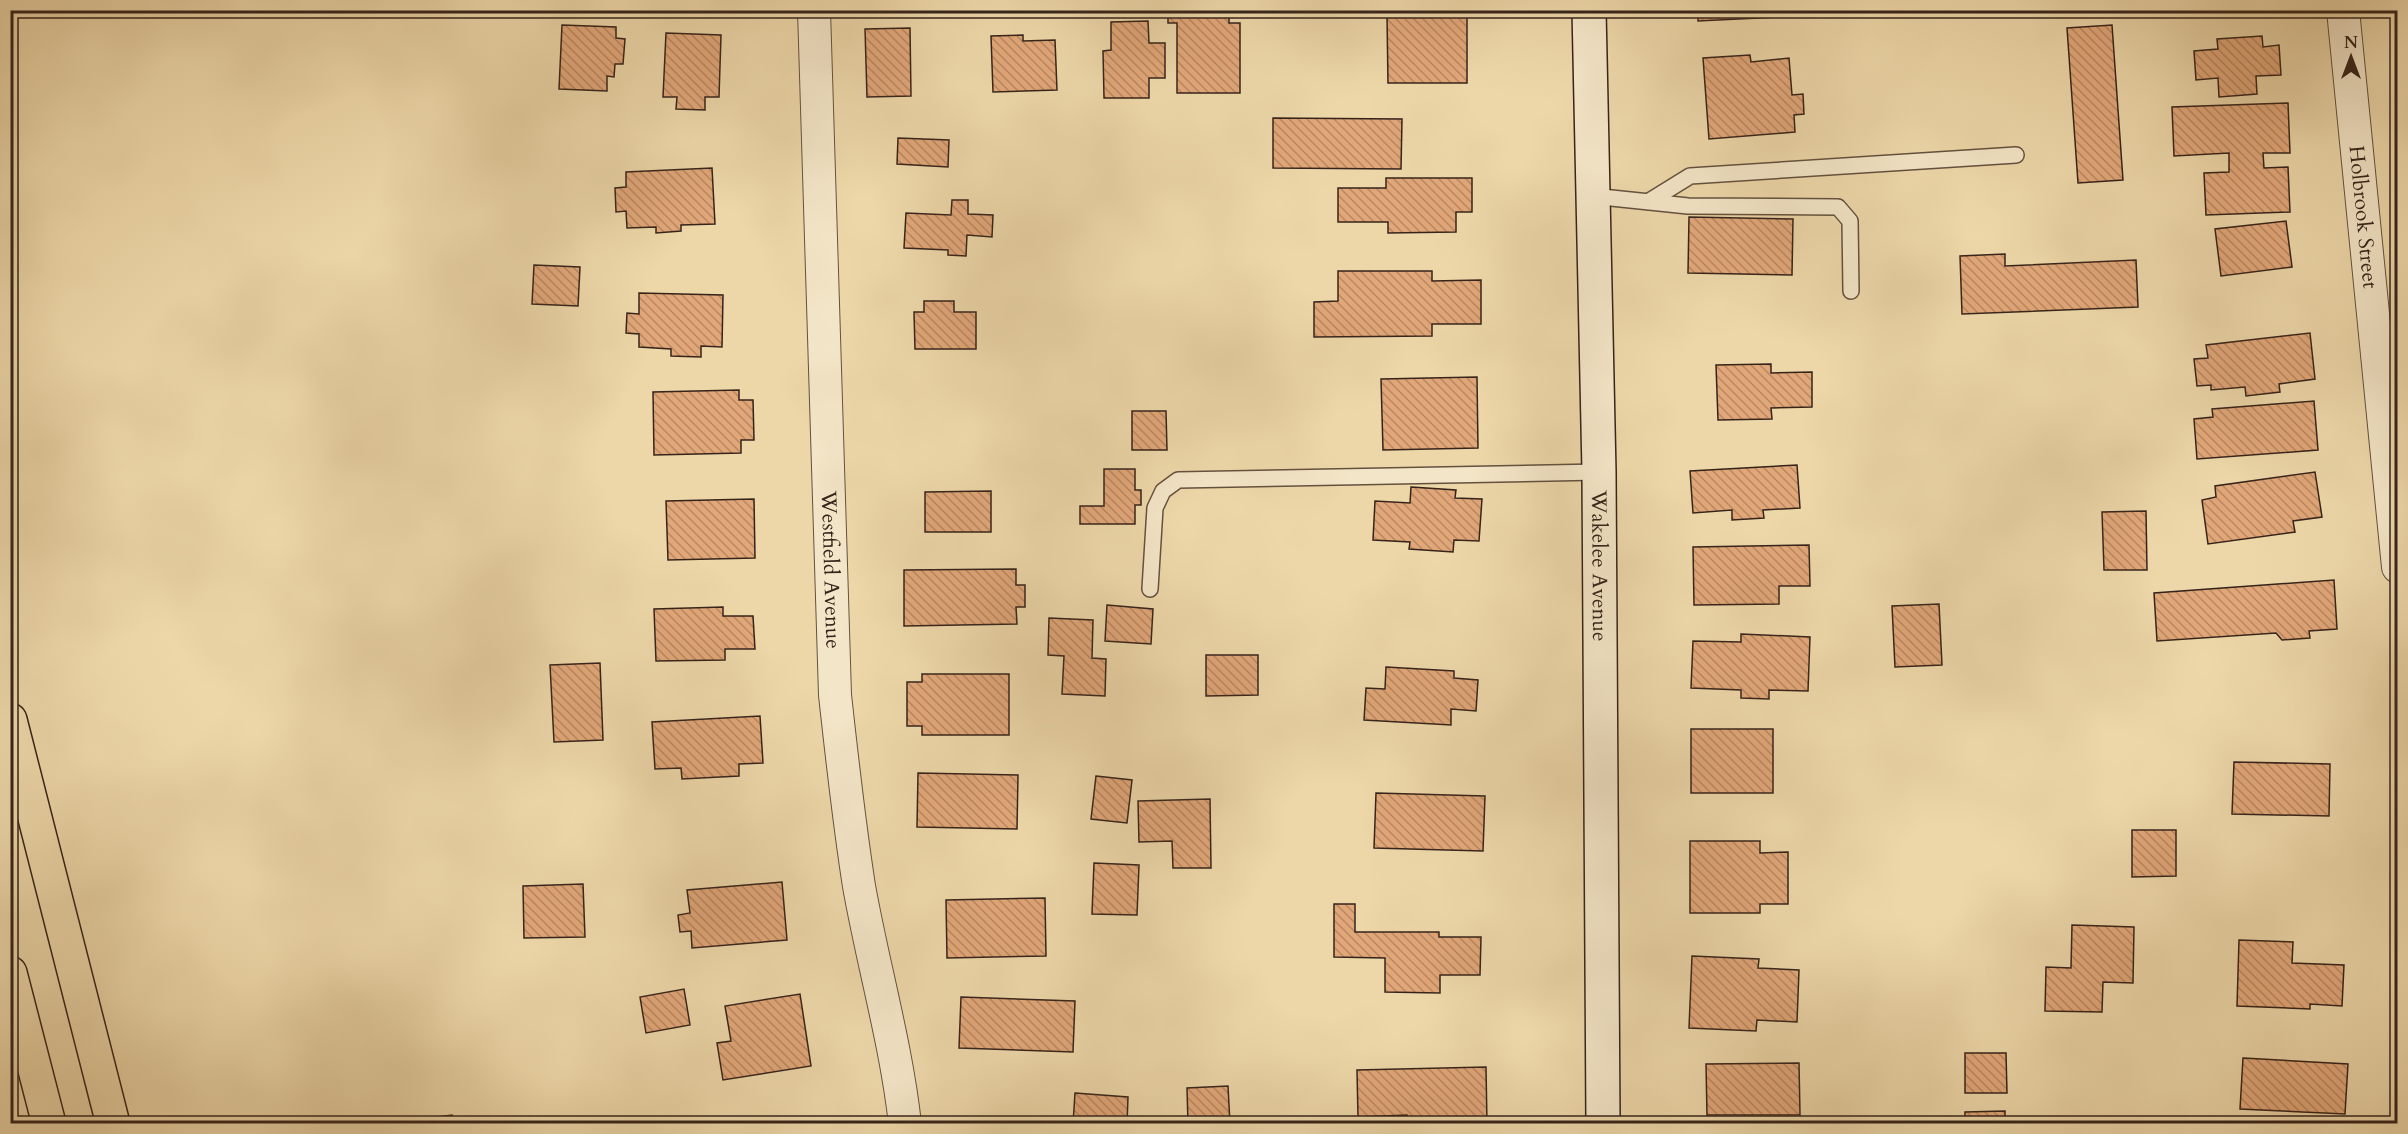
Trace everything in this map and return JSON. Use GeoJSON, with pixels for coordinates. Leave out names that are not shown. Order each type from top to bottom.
{"type":"FeatureCollection","features":[{"type":"Feature","properties":{"kind":"highway"},"geometry":{"type":"LineString","coordinates":[[10,720],[113,1124]]}},
{"type":"Feature","properties":{"kind":"highway"},"geometry":{"type":"LineString","coordinates":[[10,973],[49,1124]]}},
{"type":"Feature","properties":{"kind":"main road","name":"Wakelee Avenue"},"geometry":{"type":"LineString","coordinates":[[1589,10],[1599,472],[1604,1124]]}},
{"type":"Feature","properties":{"kind":"street","name":"Westfield Avenue"},"geometry":{"type":"LineString","coordinates":[[814,10],[835,695],[844,785],[860,887],[900,1076],[905,1124]]}},
{"type":"Feature","properties":{"kind":"street","name":"Holbrook Street"},"geometry":{"type":"LineString","coordinates":[[2343,10],[2397,567]]}},
{"type":"Feature","properties":{"kind":"lane"},"geometry":{"type":"LineString","coordinates":[[1648,202],[1690,176],[2016,155]]}},
{"type":"Feature","properties":{"kind":"lane"},"geometry":{"type":"LineString","coordinates":[[1592,196],[1688,206],[1838,207],[1850,221],[1851,291]]}},
{"type":"Feature","properties":{"kind":"lane"},"geometry":{"type":"LineString","coordinates":[[1150,589],[1155,508],[1163,491],[1178,480],[1599,472]]}},
{"type":"Feature","properties":{"kind":"building"},"geometry":{"type":"Polygon","coordinates":[[[1168,10],[1229,10],[1229,23],[1240,23],[1240,93],[1177,93],[1177,23],[1168,23],[1168,10]]]}},
{"type":"Feature","properties":{"kind":"building"},"geometry":{"type":"Polygon","coordinates":[[[1427,10],[1467,10],[1467,83],[1388,83],[1387,16],[1427,16],[1427,10]]]}},
{"type":"Feature","properties":{"kind":"building"},"geometry":{"type":"Polygon","coordinates":[[[1698,10],[1781,10],[1781,17],[1698,21],[1698,10]]]}},
{"type":"Feature","properties":{"kind":"building"},"geometry":{"type":"Polygon","coordinates":[[[1148,21],[1149,43],[1165,43],[1165,78],[1149,78],[1149,98],[1104,98],[1103,51],[1111,50],[1111,22],[1148,21]]]}},
{"type":"Feature","properties":{"kind":"building"},"geometry":{"type":"Polygon","coordinates":[[[562,25],[616,27],[616,38],[625,39],[623,64],[615,64],[614,77],[607,76],[607,91],[559,89],[562,25]]]}},
{"type":"Feature","properties":{"kind":"building"},"geometry":{"type":"Polygon","coordinates":[[[2112,25],[2123,180],[2078,183],[2067,28],[2112,25]]]}},
{"type":"Feature","properties":{"kind":"building"},"geometry":{"type":"Polygon","coordinates":[[[910,28],[911,96],[867,97],[865,29],[910,28]]]}},
{"type":"Feature","properties":{"kind":"building"},"geometry":{"type":"Polygon","coordinates":[[[666,33],[721,35],[719,97],[705,97],[705,110],[676,109],[677,97],[663,97],[666,33]]]}},
{"type":"Feature","properties":{"kind":"building"},"geometry":{"type":"Polygon","coordinates":[[[1023,35],[1023,41],[1055,40],[1057,90],[993,92],[991,36],[1023,35]]]}},
{"type":"Feature","properties":{"kind":"building"},"geometry":{"type":"Polygon","coordinates":[[[2262,36],[2263,47],[2279,45],[2281,75],[2256,76],[2257,94],[2219,97],[2218,78],[2196,80],[2194,51],[2218,49],[2217,39],[2262,36]]]}},
{"type":"Feature","properties":{"kind":"building"},"geometry":{"type":"Polygon","coordinates":[[[1750,55],[1751,62],[1789,58],[1792,95],[1803,94],[1804,114],[1794,115],[1795,132],[1709,139],[1703,58],[1750,55]]]}},
{"type":"Feature","properties":{"kind":"building"},"geometry":{"type":"Polygon","coordinates":[[[2288,103],[2290,153],[2263,153],[2264,168],[2288,167],[2290,212],[2206,215],[2204,173],[2229,172],[2229,153],[2174,156],[2172,107],[2288,103]]]}},
{"type":"Feature","properties":{"kind":"building"},"geometry":{"type":"Polygon","coordinates":[[[1273,118],[1402,119],[1401,169],[1273,168],[1273,118]]]}},
{"type":"Feature","properties":{"kind":"building"},"geometry":{"type":"Polygon","coordinates":[[[898,138],[949,140],[948,167],[897,164],[898,138]]]}},
{"type":"Feature","properties":{"kind":"building"},"geometry":{"type":"Polygon","coordinates":[[[712,168],[715,224],[681,225],[681,231],[656,233],[656,227],[627,228],[626,211],[616,212],[615,188],[626,187],[626,172],[712,168]]]}},
{"type":"Feature","properties":{"kind":"building"},"geometry":{"type":"Polygon","coordinates":[[[1386,178],[1472,178],[1472,212],[1456,212],[1456,232],[1388,233],[1388,222],[1338,222],[1338,188],[1386,188],[1386,178]]]}},
{"type":"Feature","properties":{"kind":"building"},"geometry":{"type":"Polygon","coordinates":[[[952,200],[968,200],[968,214],[993,215],[992,237],[967,235],[966,256],[948,255],[948,250],[904,248],[906,213],[951,215],[952,200]]]}},
{"type":"Feature","properties":{"kind":"building"},"geometry":{"type":"Polygon","coordinates":[[[1689,217],[1793,219],[1792,275],[1688,273],[1689,217]]]}},
{"type":"Feature","properties":{"kind":"building"},"geometry":{"type":"Polygon","coordinates":[[[2286,221],[2292,267],[2221,276],[2215,229],[2286,221]]]}},
{"type":"Feature","properties":{"kind":"building"},"geometry":{"type":"Polygon","coordinates":[[[2005,254],[2005,266],[2136,260],[2138,307],[1962,314],[1960,256],[2005,254]]]}},
{"type":"Feature","properties":{"kind":"building"},"geometry":{"type":"Polygon","coordinates":[[[534,265],[580,267],[578,306],[532,304],[534,265]]]}},
{"type":"Feature","properties":{"kind":"building"},"geometry":{"type":"Polygon","coordinates":[[[1338,271],[1432,271],[1432,281],[1481,280],[1481,324],[1432,324],[1432,336],[1314,337],[1314,302],[1338,301],[1338,271]]]}},
{"type":"Feature","properties":{"kind":"building"},"geometry":{"type":"Polygon","coordinates":[[[639,293],[723,295],[722,347],[701,346],[701,357],[671,356],[671,349],[639,347],[639,334],[626,333],[627,313],[639,314],[639,293]]]}},
{"type":"Feature","properties":{"kind":"building"},"geometry":{"type":"Polygon","coordinates":[[[924,301],[954,301],[954,312],[976,312],[976,349],[915,349],[914,312],[924,312],[924,301]]]}},
{"type":"Feature","properties":{"kind":"building"},"geometry":{"type":"Polygon","coordinates":[[[2310,333],[2315,379],[2279,384],[2280,392],[2246,396],[2245,387],[2211,390],[2211,385],[2197,386],[2194,359],[2208,358],[2206,345],[2310,333]]]}},
{"type":"Feature","properties":{"kind":"building"},"geometry":{"type":"Polygon","coordinates":[[[1771,364],[1771,373],[1812,372],[1812,407],[1771,408],[1772,419],[1718,420],[1716,365],[1771,364]]]}},
{"type":"Feature","properties":{"kind":"building"},"geometry":{"type":"Polygon","coordinates":[[[1477,377],[1478,448],[1383,450],[1381,379],[1477,377]]]}},
{"type":"Feature","properties":{"kind":"building"},"geometry":{"type":"Polygon","coordinates":[[[739,390],[739,400],[753,400],[754,440],[741,440],[741,453],[654,455],[653,392],[739,390]]]}},
{"type":"Feature","properties":{"kind":"building"},"geometry":{"type":"Polygon","coordinates":[[[2314,401],[2318,450],[2197,459],[2194,419],[2213,417],[2212,409],[2314,401]]]}},
{"type":"Feature","properties":{"kind":"building"},"geometry":{"type":"Polygon","coordinates":[[[1132,411],[1166,411],[1167,450],[1132,450],[1132,411]]]}},
{"type":"Feature","properties":{"kind":"building"},"geometry":{"type":"Polygon","coordinates":[[[1797,465],[1800,508],[1763,510],[1764,518],[1732,520],[1732,510],[1693,513],[1690,471],[1797,465]]]}},
{"type":"Feature","properties":{"kind":"building"},"geometry":{"type":"Polygon","coordinates":[[[1104,469],[1135,469],[1135,490],[1141,490],[1141,505],[1135,505],[1135,524],[1080,524],[1080,506],[1104,506],[1104,469]]]}},
{"type":"Feature","properties":{"kind":"building"},"geometry":{"type":"Polygon","coordinates":[[[2315,472],[2322,517],[2293,521],[2295,532],[2208,544],[2202,500],[2216,497],[2215,486],[2315,472]]]}},
{"type":"Feature","properties":{"kind":"building"},"geometry":{"type":"Polygon","coordinates":[[[1411,487],[1456,490],[1455,498],[1482,499],[1479,541],[1454,540],[1453,552],[1409,549],[1410,542],[1373,540],[1375,501],[1410,503],[1411,487]]]}},
{"type":"Feature","properties":{"kind":"building"},"geometry":{"type":"Polygon","coordinates":[[[991,491],[991,532],[925,532],[925,492],[991,491]]]}},
{"type":"Feature","properties":{"kind":"building"},"geometry":{"type":"Polygon","coordinates":[[[754,499],[755,558],[668,560],[666,501],[754,499]]]}},
{"type":"Feature","properties":{"kind":"building"},"geometry":{"type":"Polygon","coordinates":[[[2146,511],[2147,570],[2104,570],[2102,512],[2146,511]]]}},
{"type":"Feature","properties":{"kind":"building"},"geometry":{"type":"Polygon","coordinates":[[[1809,545],[1810,586],[1779,586],[1779,604],[1694,605],[1693,547],[1809,545]]]}},
{"type":"Feature","properties":{"kind":"building"},"geometry":{"type":"Polygon","coordinates":[[[1016,569],[1016,585],[1025,585],[1025,607],[1016,607],[1017,624],[904,626],[904,570],[1016,569]]]}},
{"type":"Feature","properties":{"kind":"building"},"geometry":{"type":"Polygon","coordinates":[[[2334,580],[2337,629],[2309,631],[2310,638],[2282,640],[2276,633],[2157,641],[2154,593],[2334,580]]]}},
{"type":"Feature","properties":{"kind":"building"},"geometry":{"type":"Polygon","coordinates":[[[1939,604],[1942,665],[1895,667],[1892,606],[1939,604]]]}},
{"type":"Feature","properties":{"kind":"building"},"geometry":{"type":"Polygon","coordinates":[[[1107,605],[1153,609],[1151,644],[1105,641],[1107,605]]]}},
{"type":"Feature","properties":{"kind":"building"},"geometry":{"type":"Polygon","coordinates":[[[723,607],[723,616],[753,616],[755,649],[725,649],[725,660],[656,661],[654,609],[723,607]]]}},
{"type":"Feature","properties":{"kind":"building"},"geometry":{"type":"Polygon","coordinates":[[[1049,618],[1093,620],[1092,658],[1106,659],[1105,696],[1062,694],[1064,656],[1048,655],[1049,618]]]}},
{"type":"Feature","properties":{"kind":"building"},"geometry":{"type":"Polygon","coordinates":[[[1741,634],[1810,637],[1808,691],[1769,690],[1769,699],[1741,698],[1741,690],[1691,688],[1693,641],[1741,642],[1741,634]]]}},
{"type":"Feature","properties":{"kind":"building"},"geometry":{"type":"Polygon","coordinates":[[[1206,655],[1258,655],[1258,695],[1206,696],[1206,655]]]}},
{"type":"Feature","properties":{"kind":"building"},"geometry":{"type":"Polygon","coordinates":[[[600,663],[603,740],[554,742],[550,665],[600,663]]]}},
{"type":"Feature","properties":{"kind":"building"},"geometry":{"type":"Polygon","coordinates":[[[1386,667],[1454,671],[1454,678],[1478,680],[1476,711],[1451,709],[1451,725],[1364,720],[1366,688],[1385,689],[1386,667]]]}},
{"type":"Feature","properties":{"kind":"building"},"geometry":{"type":"Polygon","coordinates":[[[922,674],[1009,674],[1009,735],[922,735],[922,726],[907,726],[907,682],[922,682],[922,674]]]}},
{"type":"Feature","properties":{"kind":"building"},"geometry":{"type":"Polygon","coordinates":[[[760,716],[763,763],[739,764],[739,776],[682,779],[681,768],[655,769],[652,722],[760,716]]]}},
{"type":"Feature","properties":{"kind":"building"},"geometry":{"type":"Polygon","coordinates":[[[1691,729],[1773,729],[1773,793],[1691,793],[1691,729]]]}},
{"type":"Feature","properties":{"kind":"building"},"geometry":{"type":"Polygon","coordinates":[[[2234,762],[2330,764],[2329,816],[2232,814],[2234,762]]]}},
{"type":"Feature","properties":{"kind":"building"},"geometry":{"type":"Polygon","coordinates":[[[918,773],[1018,775],[1017,829],[917,827],[918,773]]]}},
{"type":"Feature","properties":{"kind":"building"},"geometry":{"type":"Polygon","coordinates":[[[1096,776],[1132,780],[1127,823],[1091,819],[1096,776]]]}},
{"type":"Feature","properties":{"kind":"building"},"geometry":{"type":"Polygon","coordinates":[[[1376,793],[1485,796],[1483,851],[1374,848],[1376,793]]]}},
{"type":"Feature","properties":{"kind":"building"},"geometry":{"type":"Polygon","coordinates":[[[1210,799],[1211,868],[1173,868],[1172,841],[1139,842],[1138,801],[1210,799]]]}},
{"type":"Feature","properties":{"kind":"building"},"geometry":{"type":"Polygon","coordinates":[[[2132,830],[2176,830],[2176,876],[2132,877],[2132,830]]]}},
{"type":"Feature","properties":{"kind":"building"},"geometry":{"type":"Polygon","coordinates":[[[1690,841],[1760,841],[1760,853],[1788,852],[1788,904],[1760,904],[1760,913],[1690,913],[1690,841]]]}},
{"type":"Feature","properties":{"kind":"building"},"geometry":{"type":"Polygon","coordinates":[[[1094,863],[1139,865],[1137,915],[1092,914],[1094,863]]]}},
{"type":"Feature","properties":{"kind":"building"},"geometry":{"type":"Polygon","coordinates":[[[782,882],[787,940],[692,948],[691,931],[680,932],[678,915],[690,913],[687,890],[782,882]]]}},
{"type":"Feature","properties":{"kind":"building"},"geometry":{"type":"Polygon","coordinates":[[[583,884],[585,937],[524,938],[523,886],[583,884]]]}},
{"type":"Feature","properties":{"kind":"building"},"geometry":{"type":"Polygon","coordinates":[[[1045,898],[1046,956],[947,958],[946,900],[1045,898]]]}},
{"type":"Feature","properties":{"kind":"building"},"geometry":{"type":"Polygon","coordinates":[[[1334,904],[1355,904],[1355,932],[1439,932],[1439,937],[1481,937],[1480,975],[1440,975],[1440,993],[1385,992],[1385,958],[1334,957],[1334,904]]]}},
{"type":"Feature","properties":{"kind":"building"},"geometry":{"type":"Polygon","coordinates":[[[2072,925],[2134,927],[2133,983],[2103,982],[2102,1012],[2045,1011],[2046,967],[2071,968],[2072,925]]]}},
{"type":"Feature","properties":{"kind":"building"},"geometry":{"type":"Polygon","coordinates":[[[2239,940],[2293,942],[2292,963],[2344,965],[2342,1006],[2310,1004],[2310,1009],[2237,1006],[2239,940]]]}},
{"type":"Feature","properties":{"kind":"building"},"geometry":{"type":"Polygon","coordinates":[[[1692,956],[1759,959],[1758,968],[1799,970],[1797,1022],[1757,1020],[1756,1031],[1689,1028],[1692,956]]]}},
{"type":"Feature","properties":{"kind":"building"},"geometry":{"type":"Polygon","coordinates":[[[684,989],[690,1025],[646,1033],[640,997],[684,989]]]}},
{"type":"Feature","properties":{"kind":"building"},"geometry":{"type":"Polygon","coordinates":[[[800,994],[811,1066],[723,1080],[717,1043],[731,1041],[725,1006],[800,994]]]}},
{"type":"Feature","properties":{"kind":"building"},"geometry":{"type":"Polygon","coordinates":[[[961,997],[1075,1001],[1073,1052],[959,1048],[961,997]]]}},
{"type":"Feature","properties":{"kind":"building"},"geometry":{"type":"Polygon","coordinates":[[[1965,1053],[2006,1053],[2007,1093],[1965,1093],[1965,1053]]]}},
{"type":"Feature","properties":{"kind":"building"},"geometry":{"type":"Polygon","coordinates":[[[2243,1058],[2348,1064],[2345,1114],[2240,1109],[2243,1058]]]}},
{"type":"Feature","properties":{"kind":"building"},"geometry":{"type":"Polygon","coordinates":[[[1799,1063],[1800,1115],[1707,1115],[1706,1064],[1799,1063]]]}},
{"type":"Feature","properties":{"kind":"building"},"geometry":{"type":"Polygon","coordinates":[[[1486,1067],[1487,1124],[1408,1124],[1407,1115],[1358,1117],[1357,1070],[1486,1067]]]}},
{"type":"Feature","properties":{"kind":"building"},"geometry":{"type":"Polygon","coordinates":[[[1228,1086],[1230,1124],[1188,1124],[1187,1088],[1228,1086]]]}},
{"type":"Feature","properties":{"kind":"building"},"geometry":{"type":"Polygon","coordinates":[[[1075,1093],[1128,1097],[1127,1124],[1073,1124],[1075,1093]]]}},
{"type":"Feature","properties":{"kind":"building"},"geometry":{"type":"Polygon","coordinates":[[[2005,1111],[2005,1124],[1965,1124],[1965,1112],[2005,1111]]]}},
{"type":"Feature","properties":{"kind":"building"},"geometry":{"type":"Polygon","coordinates":[[[452,1115],[453,1124],[397,1124],[397,1122],[452,1115]]]}}]}
